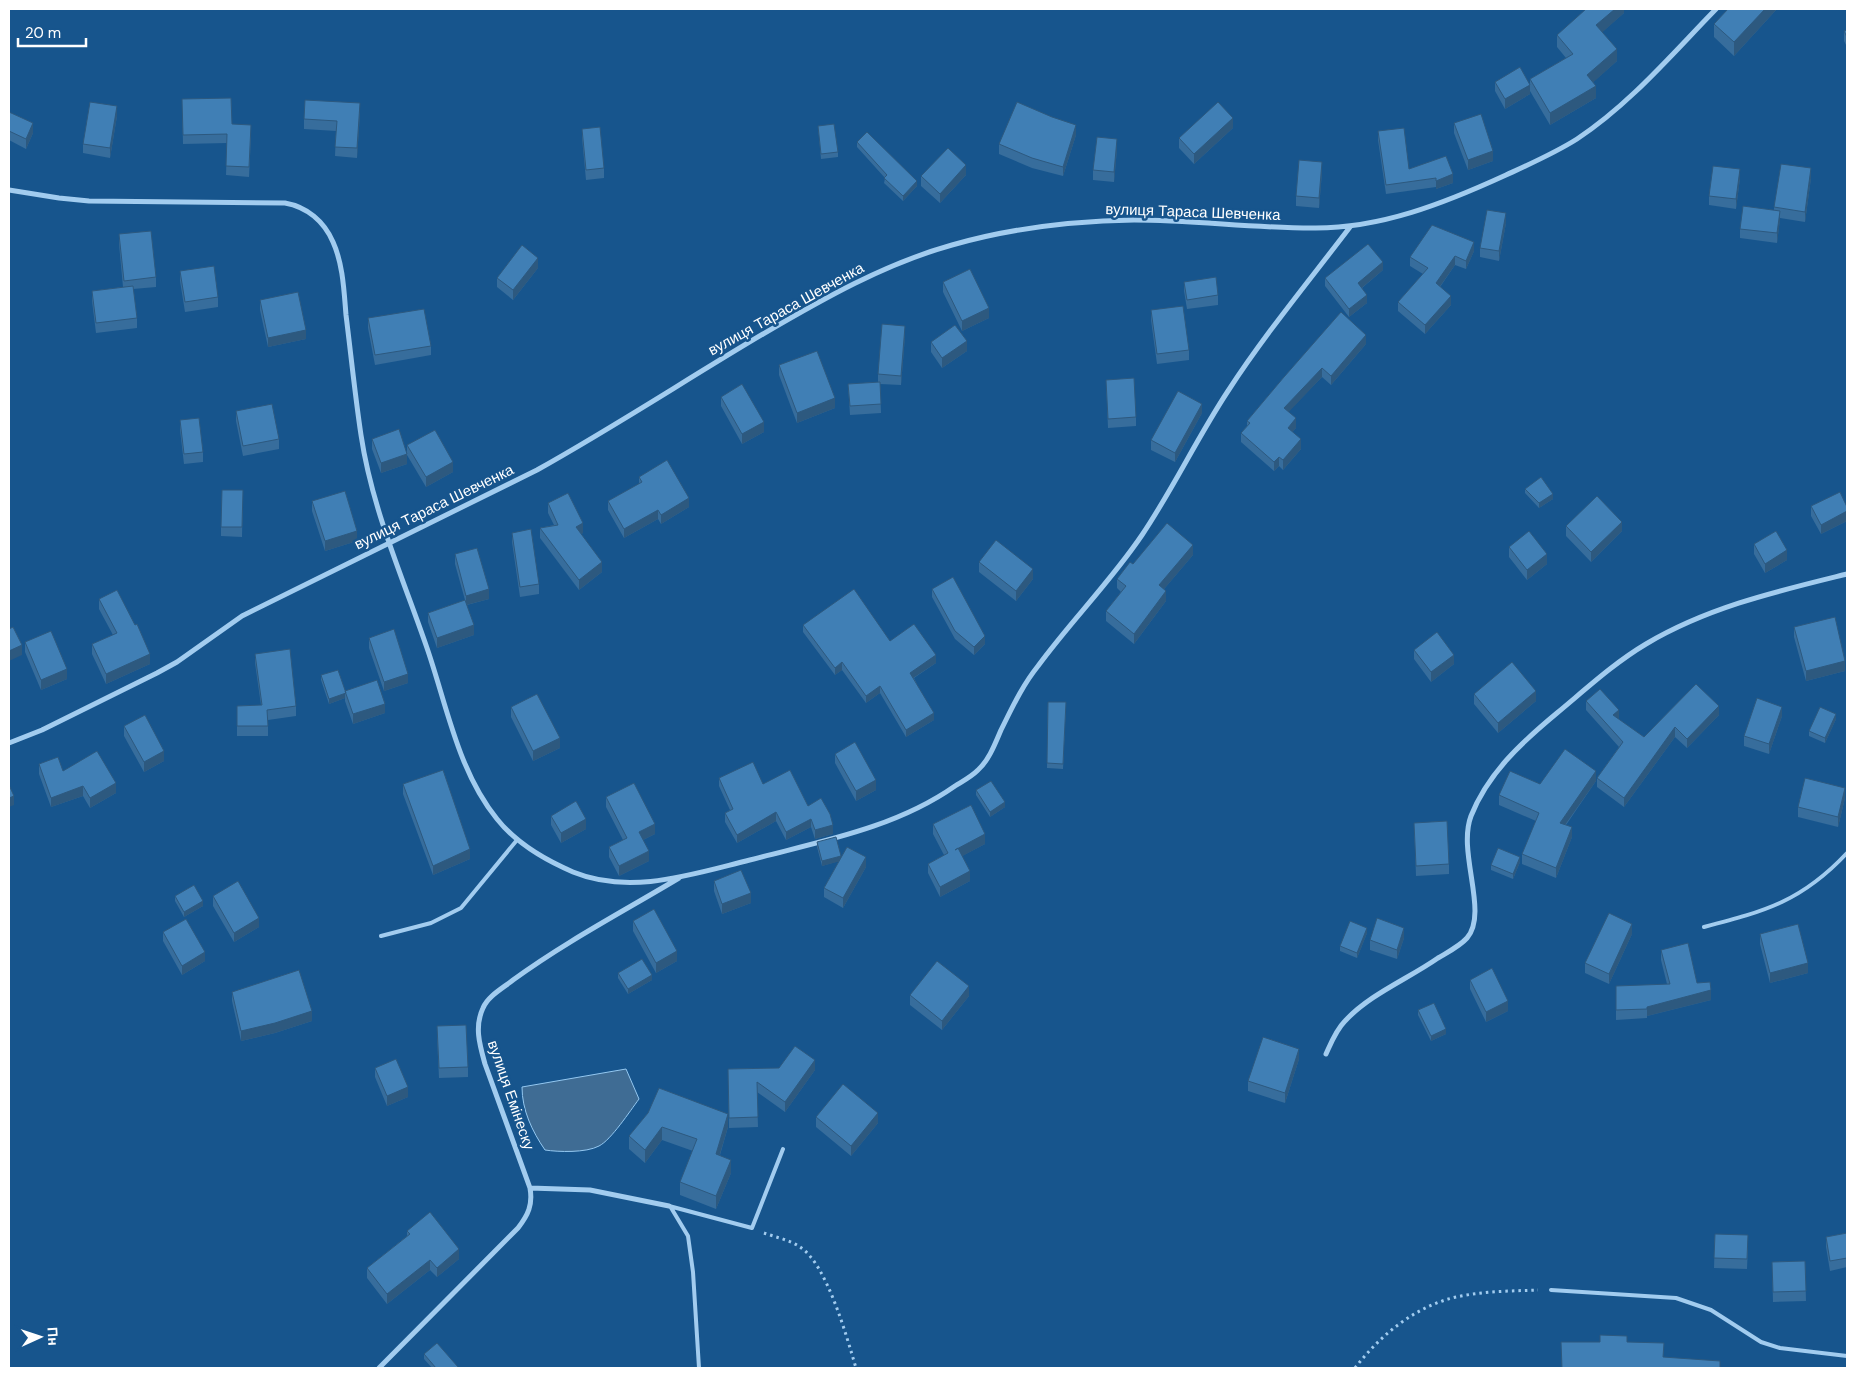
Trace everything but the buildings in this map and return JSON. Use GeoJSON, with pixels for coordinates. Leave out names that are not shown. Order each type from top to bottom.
{"type":"FeatureCollection","features":[{"type":"Feature","properties":{"kind":"street","name":"вулиця Тараса Шевченка"},"geometry":{"type":"LineString","coordinates":[[9,742],[42,730],[157,673],[177,662],[242,616],[491,494],[582,444],[681,382],[826,297],[865,278],[929,252],[991,235],[1034,227],[1084,222],[1135,220],[1312,228],[1350,227],[1389,219],[1456,196],[1530,164],[1577,138],[1616,108],[1650,78],[1716,9]]}},
{"type":"Feature","properties":{"kind":"street"},"geometry":{"type":"LineString","coordinates":[[9,190],[89,201],[285,203],[307,210],[317,218],[332,240],[340,268],[365,459],[374,496],[429,652],[458,746],[470,775],[498,822],[517,840],[546,859],[574,872],[611,882],[637,882],[682,877],[830,839],[884,823],[929,803],[980,768],[991,752],[1024,685],[1069,626],[1117,570],[1164,502],[1229,388],[1350,227]]}},
{"type":"Feature","properties":{"kind":"street"},"geometry":{"type":"LineString","coordinates":[[1326,1054],[1333,1037],[1344,1021],[1359,1008],[1427,966],[1467,937],[1476,919],[1476,907],[1468,863],[1470,819],[1494,774],[1513,753],[1581,693],[1620,662],[1647,644],[1717,610],[1775,592],[1847,574]]}},
{"type":"Feature","properties":{"kind":"street","name":"вулиця Емінеску"},"geometry":{"type":"LineString","coordinates":[[379,1368],[525,1219],[531,1204],[530,1188],[485,1064],[480,1045],[479,1021],[484,1006],[499,990],[524,972],[682,877]]}},
{"type":"Feature","properties":{"kind":"street"},"geometry":{"type":"LineString","coordinates":[[530,1188],[590,1190],[669,1206]]}},
{"type":"Feature","properties":{"kind":"lane"},"geometry":{"type":"LineString","coordinates":[[381,936],[432,923],[462,908],[517,840]]}},
{"type":"Feature","properties":{"kind":"lane"},"geometry":{"type":"LineString","coordinates":[[1704,927],[1783,903],[1806,890],[1835,866],[1847,853]]}},
{"type":"Feature","properties":{"kind":"lane"},"geometry":{"type":"LineString","coordinates":[[669,1206],[752,1228],[782,1149]]}},
{"type":"Feature","properties":{"kind":"lane"},"geometry":{"type":"LineString","coordinates":[[669,1206],[688,1236],[693,1272],[699,1368]]}},
{"type":"Feature","properties":{"kind":"lane"},"geometry":{"type":"LineString","coordinates":[[1552,1290],[1676,1298],[1711,1310],[1761,1342],[1780,1348],[1847,1356]]}},
{"type":"Feature","properties":{"kind":"path"},"geometry":{"type":"LineString","coordinates":[[752,1228],[800,1247],[811,1258],[838,1309],[856,1368]]}},
{"type":"Feature","properties":{"kind":"path"},"geometry":{"type":"LineString","coordinates":[[1355,1368],[1377,1342],[1392,1329],[1414,1314],[1435,1304],[1462,1296],[1488,1292],[1552,1290]]}},
{"type":"Feature","properties":{"kind":"water"},"geometry":{"type":"Polygon","coordinates":[[[626,1069],[639,1099],[604,1143],[580,1151],[545,1150],[529,1120],[522,1096],[522,1087],[626,1069]]]}}]}
